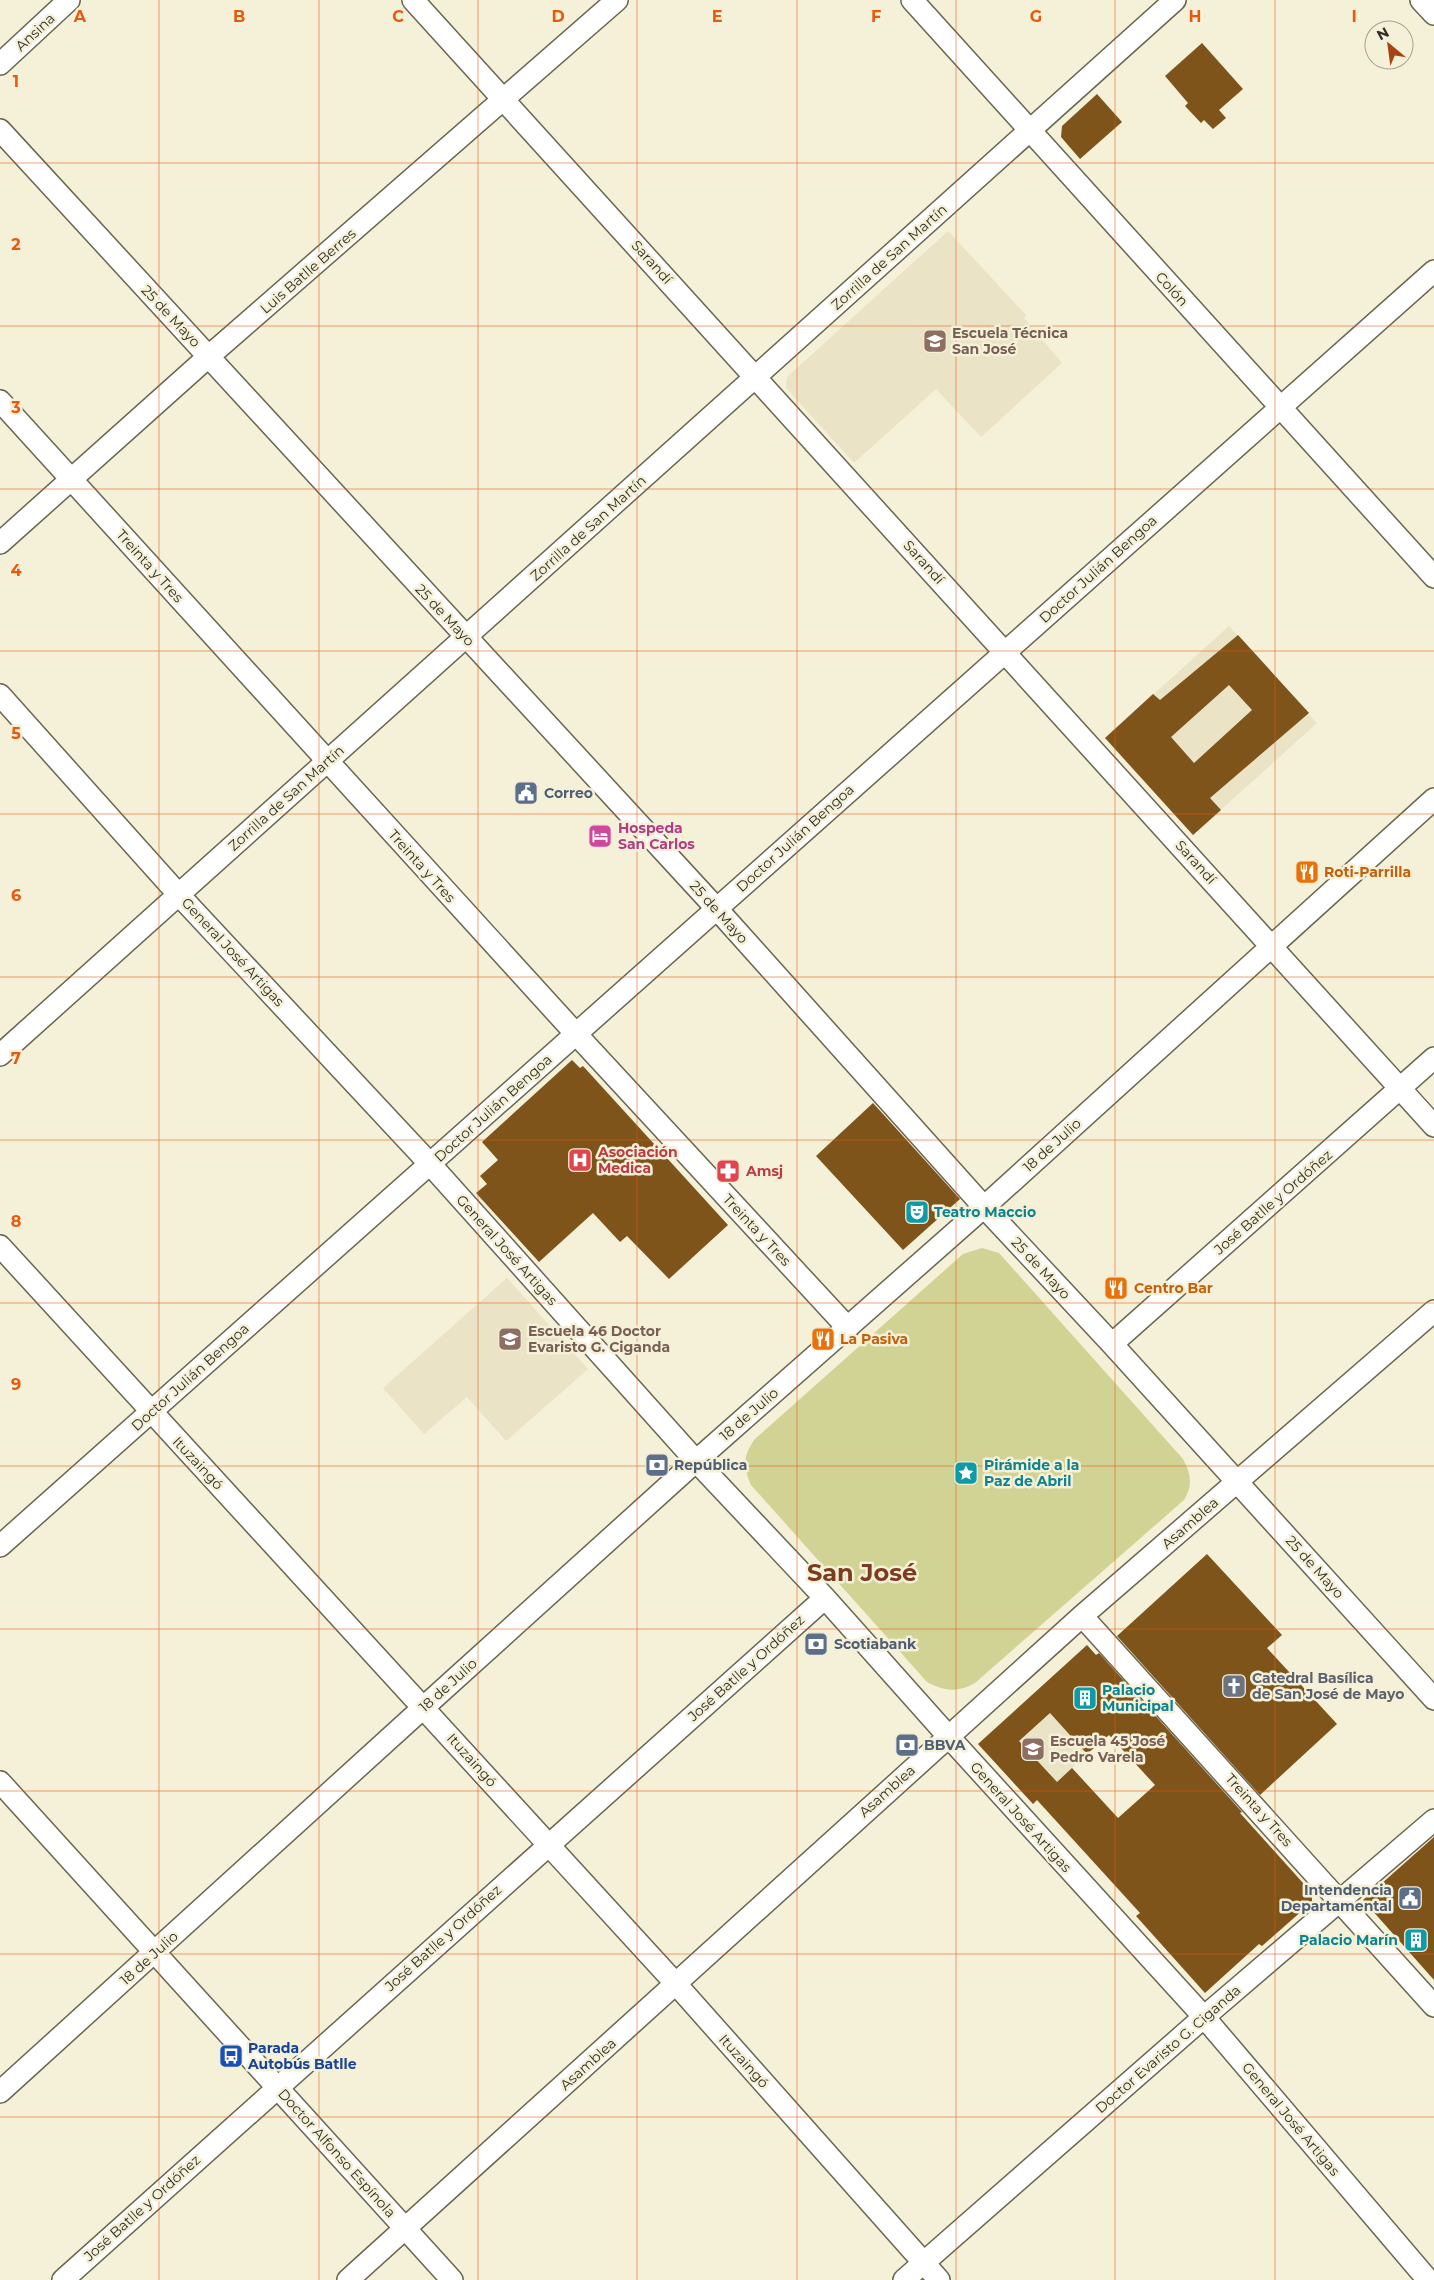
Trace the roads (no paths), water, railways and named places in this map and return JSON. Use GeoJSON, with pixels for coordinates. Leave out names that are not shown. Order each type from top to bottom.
{"type":"FeatureCollection","features":[{"type":"Feature","properties":{"kind":"street","name":"Ansina"},"geometry":{"type":"LineString","coordinates":[[0,64],[69,0]]}},
{"type":"Feature","properties":{"kind":"street","name":"Sarandí"},"geometry":{"type":"LineString","coordinates":[[413,0],[1434,1126]]}},
{"type":"Feature","properties":{"kind":"street","name":"Luis Batlle Berres"},"geometry":{"type":"LineString","coordinates":[[0,543],[208,356],[617,0]]}},
{"type":"Feature","properties":{"kind":"street","name":"Colón"},"geometry":{"type":"LineString","coordinates":[[912,0],[1434,577]]}},
{"type":"Feature","properties":{"kind":"street","name":"Zorrilla de San Martín"},"geometry":{"type":"LineString","coordinates":[[0,1055],[1174,0]]}},
{"type":"Feature","properties":{"kind":"street"},"geometry":{"type":"LineString","coordinates":[[1421,0],[1434,14]]}},
{"type":"Feature","properties":{"kind":"street","name":"25 de Mayo"},"geometry":{"type":"LineString","coordinates":[[0,130],[716,908],[984,1207],[1112,1344],[1434,1699]]}},
{"type":"Feature","properties":{"kind":"street","name":"Doctor Julián Bengoa"},"geometry":{"type":"LineString","coordinates":[[0,1546],[1434,271]]}},
{"type":"Feature","properties":{"kind":"street","name":"Treinta y Tres"},"geometry":{"type":"LineString","coordinates":[[0,401],[576,1034],[848,1328]]}},
{"type":"Feature","properties":{"kind":"street","name":"General José Artigas"},"geometry":{"type":"LineString","coordinates":[[0,695],[179,895],[430,1164],[696,1461],[825,1598],[1204,2017],[1428,2280]]}},
{"type":"Feature","properties":{"kind":"street","name":"18 de Julio"},"geometry":{"type":"LineString","coordinates":[[0,2092],[696,1461],[984,1207],[1434,799]]}},
{"type":"Feature","properties":{"kind":"street","name":"José Batlle y Ordóñez"},"geometry":{"type":"LineString","coordinates":[[1112,1344],[1434,1058]]}},
{"type":"Feature","properties":{"kind":"street","name":"Ituzaingó"},"geometry":{"type":"LineString","coordinates":[[0,1246],[676,1984],[939,2280]]}},
{"type":"Feature","properties":{"kind":"street","name":"Asamblea"},"geometry":{"type":"LineString","coordinates":[[348,2280],[1082,1616],[1434,1311]]}},
{"type":"Feature","properties":{"kind":"street","name":"José Batlle y Ordóñez"},"geometry":{"type":"LineString","coordinates":[[63,2280],[825,1598]]}},
{"type":"Feature","properties":{"kind":"street","name":"Treinta y Tres"},"geometry":{"type":"LineString","coordinates":[[1082,1616],[1434,2006]]}},
{"type":"Feature","properties":{"kind":"street","name":"Doctor Alfonso Espínola"},"geometry":{"type":"LineString","coordinates":[[0,1782],[278,2086],[452,2280]]}},
{"type":"Feature","properties":{"kind":"street","name":"Doctor Evaristo G. Ciganda"},"geometry":{"type":"LineString","coordinates":[[904,2280],[1204,2017],[1434,1820]]}},
{"type":"Feature","properties":{"kind":"place","name":"Escuela Técnica San José"},"geometry":{"type":"Point","coordinates":[935,341]}},
{"type":"Feature","properties":{"kind":"place","name":"Correo"},"geometry":{"type":"Point","coordinates":[526,793]}},
{"type":"Feature","properties":{"kind":"place","name":"Hospeda San Carlos"},"geometry":{"type":"Point","coordinates":[600,836]}},
{"type":"Feature","properties":{"kind":"place","name":"Roti-Parrilla"},"geometry":{"type":"Point","coordinates":[1307,872]}},
{"type":"Feature","properties":{"kind":"place","name":"Asociación Medica"},"geometry":{"type":"Point","coordinates":[580,1160]}},
{"type":"Feature","properties":{"kind":"place","name":"Amsj"},"geometry":{"type":"Point","coordinates":[728,1171]}},
{"type":"Feature","properties":{"kind":"place","name":"Teatro Maccio"},"geometry":{"type":"Point","coordinates":[917,1212]}},
{"type":"Feature","properties":{"kind":"place","name":"Centro Bar"},"geometry":{"type":"Point","coordinates":[1116,1288]}},
{"type":"Feature","properties":{"kind":"place","name":"Escuela 46 Doctor Evaristo G. Ciganda"},"geometry":{"type":"Point","coordinates":[510,1339]}},
{"type":"Feature","properties":{"kind":"place","name":"La Pasiva"},"geometry":{"type":"Point","coordinates":[823,1339]}},
{"type":"Feature","properties":{"kind":"place","name":"República"},"geometry":{"type":"Point","coordinates":[657,1465]}},
{"type":"Feature","properties":{"kind":"place","name":"Pirámide a la Paz de Abril"},"geometry":{"type":"Point","coordinates":[966,1473]}},
{"type":"Feature","properties":{"kind":"place","name":"Scotiabank"},"geometry":{"type":"Point","coordinates":[816,1644]}},
{"type":"Feature","properties":{"kind":"place","name":"Catedral Basílica de San José de Mayo"},"geometry":{"type":"Point","coordinates":[1234,1686]}},
{"type":"Feature","properties":{"kind":"place","name":"Palacio Municipal"},"geometry":{"type":"Point","coordinates":[1085,1698]}},
{"type":"Feature","properties":{"kind":"place","name":"BBVA"},"geometry":{"type":"Point","coordinates":[907,1745]}},
{"type":"Feature","properties":{"kind":"place","name":"Escuela 45 José Pedro Varela"},"geometry":{"type":"Point","coordinates":[1033,1749]}},
{"type":"Feature","properties":{"kind":"place","name":"Intendencia Departamental"},"geometry":{"type":"Point","coordinates":[1410,1898]}},
{"type":"Feature","properties":{"kind":"place","name":"Palacio Marín"},"geometry":{"type":"Point","coordinates":[1416,1940]}},
{"type":"Feature","properties":{"kind":"place","name":"Parada Autobús Batlle"},"geometry":{"type":"Point","coordinates":[231,2056]}},
{"type":"Feature","properties":{"kind":"district","name":"San José"},"geometry":{"type":"Point","coordinates":[862,1573]}}]}
